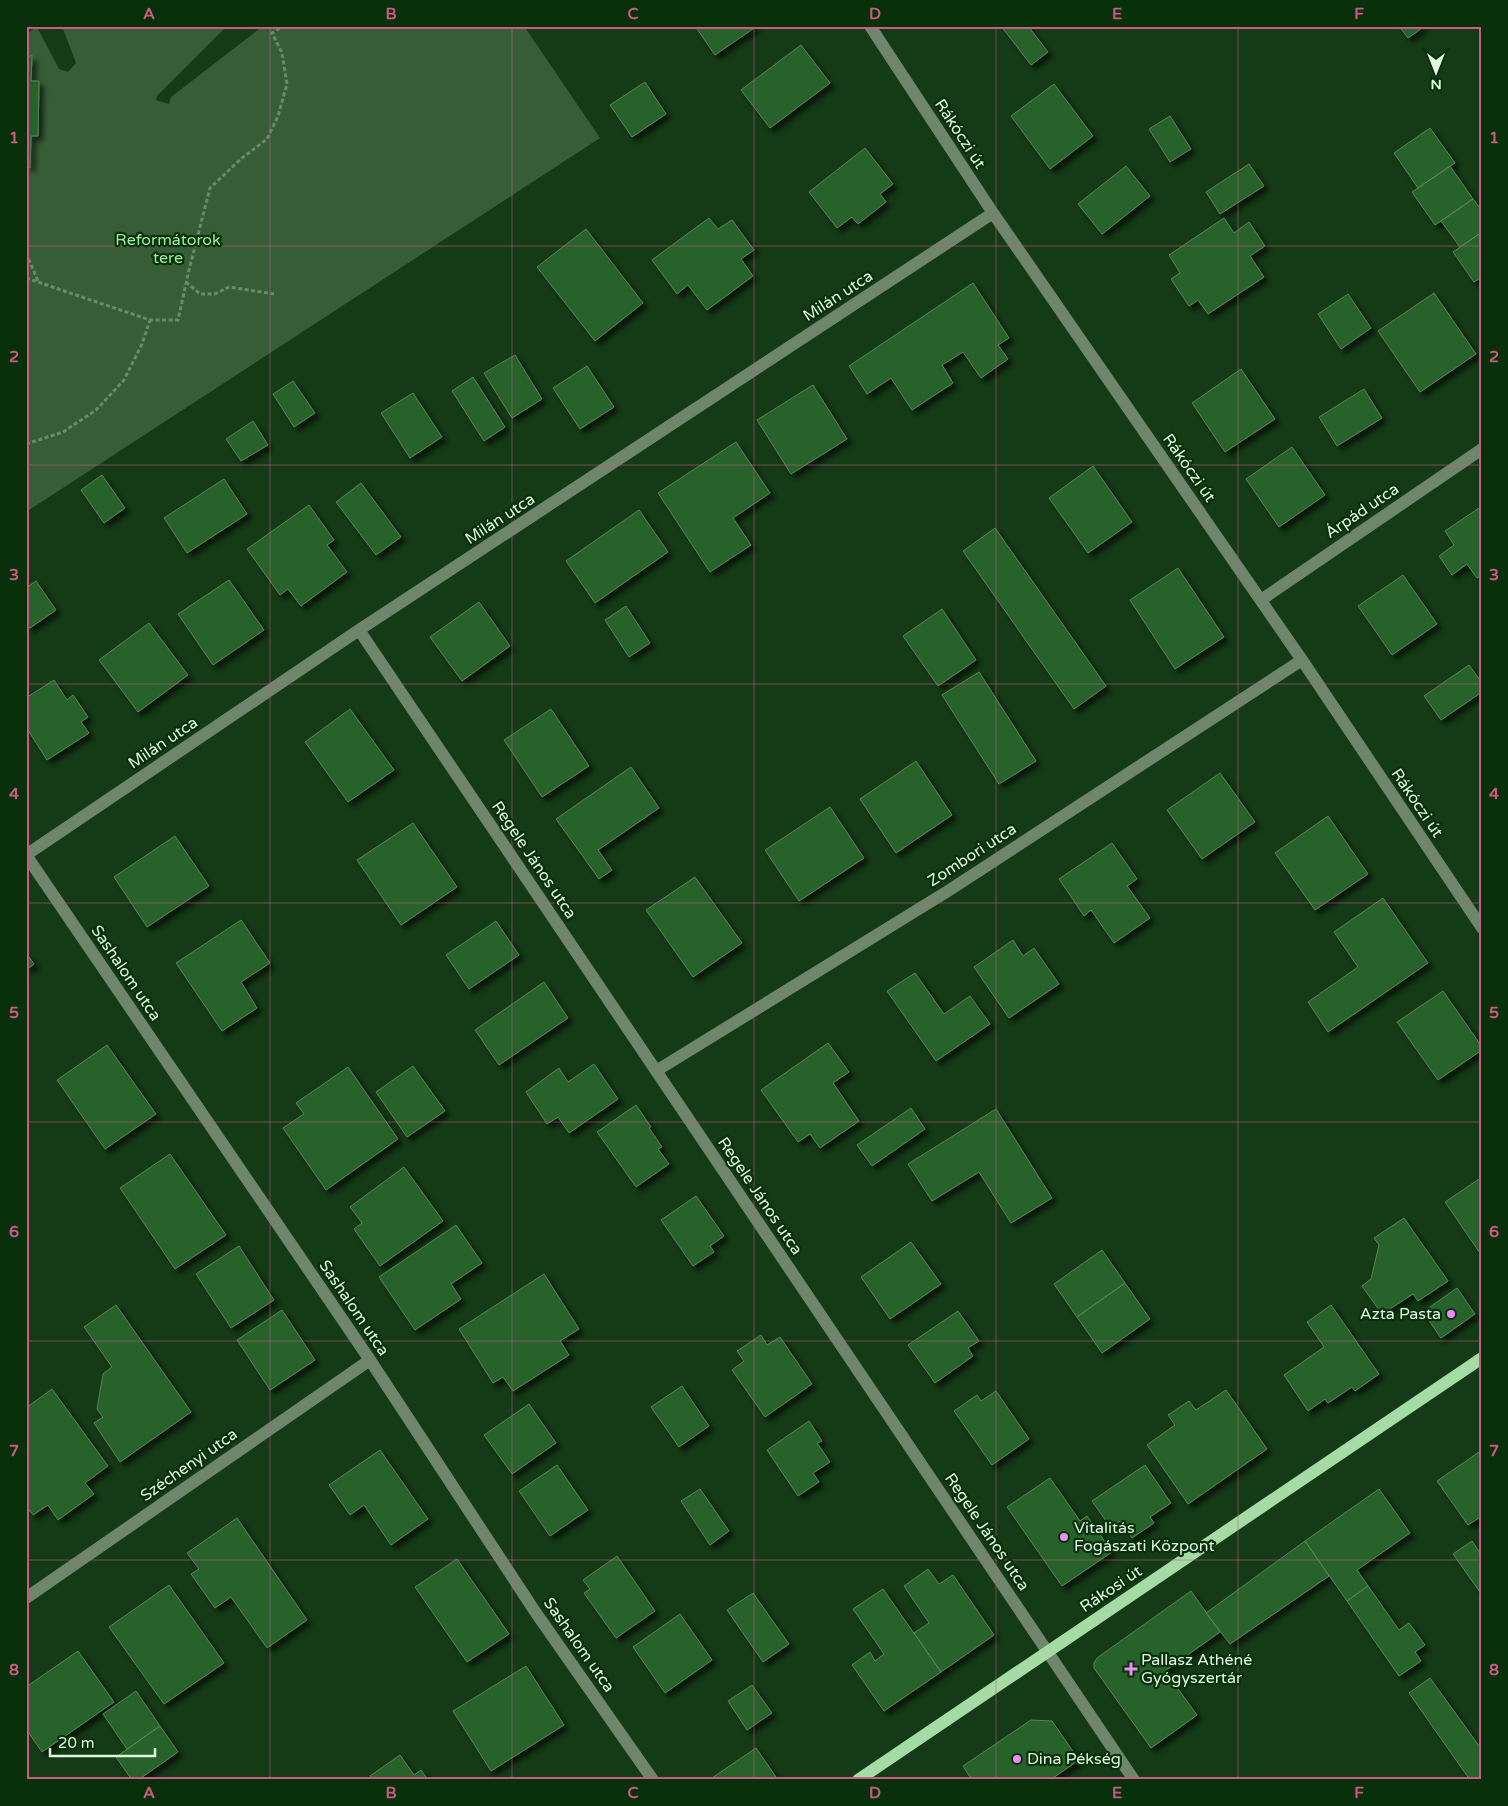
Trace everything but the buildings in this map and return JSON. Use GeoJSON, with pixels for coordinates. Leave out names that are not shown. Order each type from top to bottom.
{"type":"FeatureCollection","features":[{"type":"Feature","properties":{"kind":"main road","name":"Rákosi út"},"geometry":{"type":"LineString","coordinates":[[858,1780],[1482,1358]]}},
{"type":"Feature","properties":{"kind":"street","name":"Rákóczi út"},"geometry":{"type":"LineString","coordinates":[[870,26],[993,213],[1261,600],[1482,928]]}},
{"type":"Feature","properties":{"kind":"street","name":"Milán utca"},"geometry":{"type":"LineString","coordinates":[[26,855],[360,630],[993,213]]}},
{"type":"Feature","properties":{"kind":"street","name":"Árpád utca"},"geometry":{"type":"LineString","coordinates":[[1261,600],[1482,449]]}},
{"type":"Feature","properties":{"kind":"street","name":"Regele János utca"},"geometry":{"type":"LineString","coordinates":[[360,630],[1134,1780]]}},
{"type":"Feature","properties":{"kind":"street","name":"Zombori utca"},"geometry":{"type":"LineString","coordinates":[[656,1071],[948,891],[1302,660]]}},
{"type":"Feature","properties":{"kind":"street","name":"Sashalom utca"},"geometry":{"type":"LineString","coordinates":[[26,855],[370,1360],[536,1613],[653,1780]]}},
{"type":"Feature","properties":{"kind":"street","name":"Széchenyi utca"},"geometry":{"type":"LineString","coordinates":[[26,1598],[370,1360]]}},
{"type":"Feature","properties":{"kind":"path"},"geometry":{"type":"LineString","coordinates":[[26,278],[150,320],[178,320],[210,188],[242,158],[267,139],[278,116],[286,84],[282,53],[272,34],[284,26]]}},
{"type":"Feature","properties":{"kind":"path"},"geometry":{"type":"LineString","coordinates":[[26,253],[38,282]]}},
{"type":"Feature","properties":{"kind":"path"},"geometry":{"type":"LineString","coordinates":[[186,282],[200,294],[215,294],[229,287],[274,294]]}},
{"type":"Feature","properties":{"kind":"path"},"geometry":{"type":"LineString","coordinates":[[26,444],[63,432],[96,410],[124,380],[142,344],[150,320]]}},
{"type":"Feature","properties":{"kind":"green space","name":"Reformátorok tere"},"geometry":{"type":"Polygon","coordinates":[[[62,26],[227,26],[157,96],[156,100],[169,104],[171,97],[263,26],[524,26],[600,138],[26,512],[26,34],[37,27],[59,69],[68,72],[76,63],[62,26]]]}},
{"type":"Feature","properties":{"kind":"place","name":"Azta Pasta"},"geometry":{"type":"Point","coordinates":[1451,1314]}},
{"type":"Feature","properties":{"kind":"place","name":"Vitalitás Fogászati Központ"},"geometry":{"type":"Point","coordinates":[1064,1537]}},
{"type":"Feature","properties":{"kind":"place","name":"Pallasz Athéné Gyógyszertár"},"geometry":{"type":"Point","coordinates":[1131,1669]}},
{"type":"Feature","properties":{"kind":"place","name":"Dina Pékség"},"geometry":{"type":"Point","coordinates":[1017,1759]}}]}
